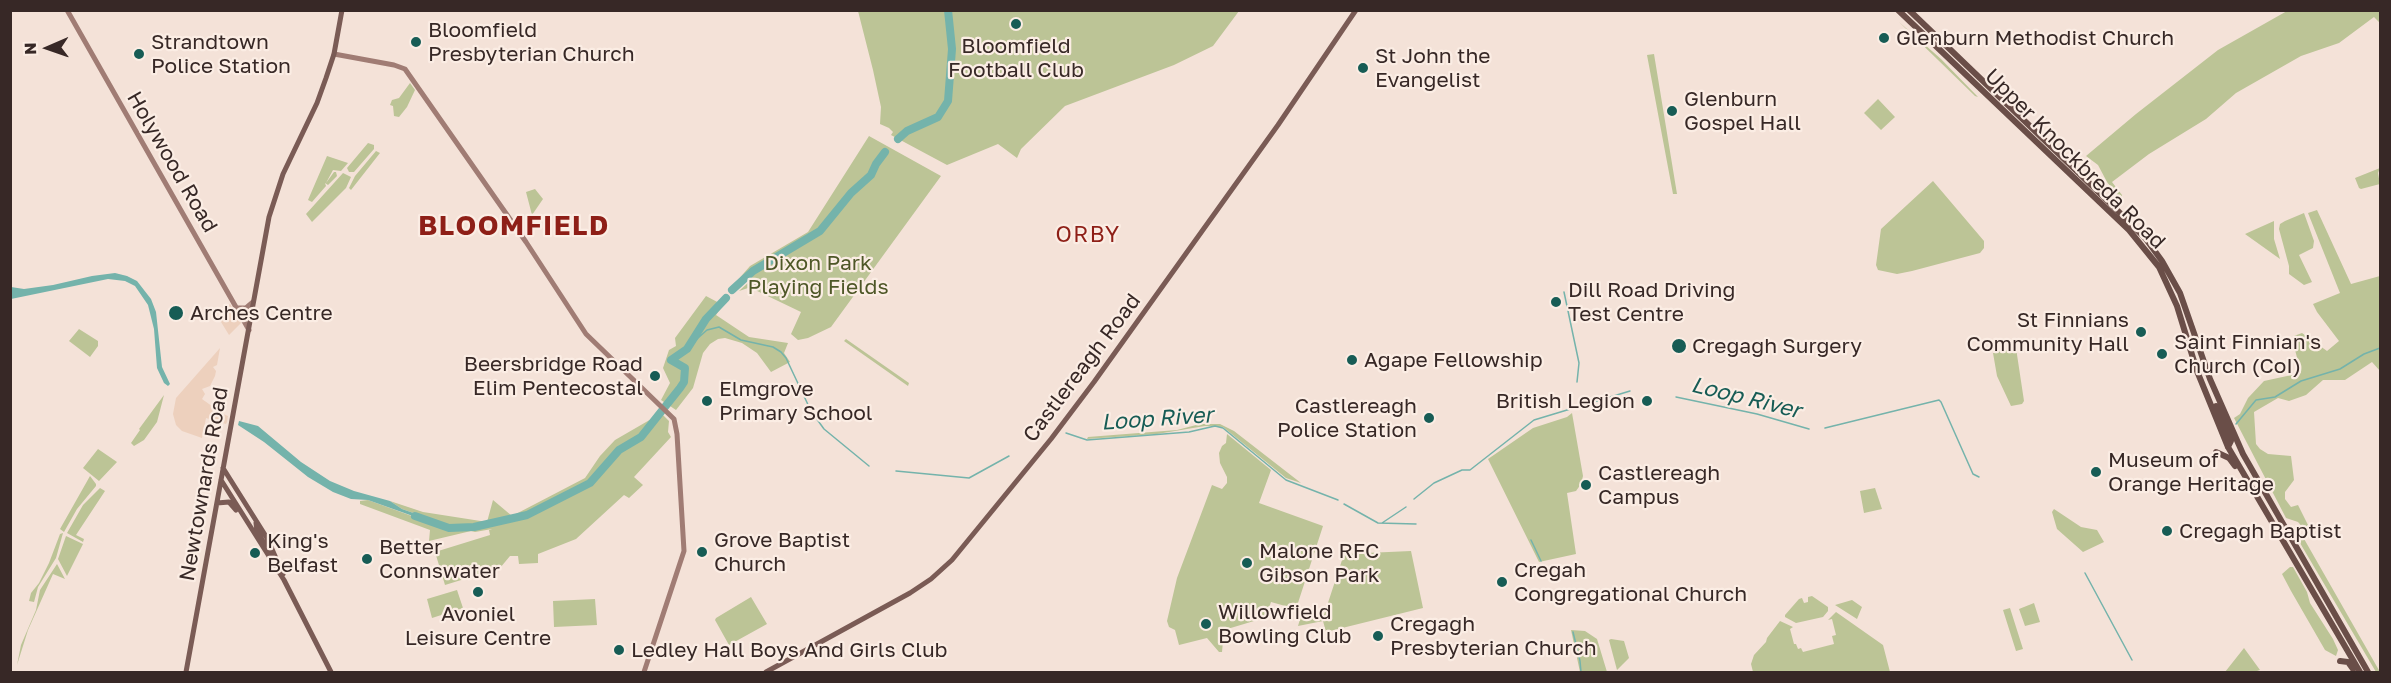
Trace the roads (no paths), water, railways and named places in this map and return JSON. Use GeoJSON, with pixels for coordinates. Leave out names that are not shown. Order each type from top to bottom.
{"type":"FeatureCollection","features":[{"type":"Feature","properties":{"kind":"highway","name":"Upper Knockbreda Road"},"geometry":{"type":"LineString","coordinates":[[1898,10],[2129,231],[2159,267],[2175,299],[2205,393],[2228,447],[2360,672]]}},
{"type":"Feature","properties":{"kind":"highway","name":"Upper Knockbreda Road"},"geometry":{"type":"LineString","coordinates":[[1909,10],[2098,191],[2155,250],[2180,293],[2210,379],[2243,454],[2368,672]]}},
{"type":"Feature","properties":{"kind":"highway"},"geometry":{"type":"LineString","coordinates":[[1982,98],[2009,116]]}},
{"type":"Feature","properties":{"kind":"highway"},"geometry":{"type":"LineString","coordinates":[[2210,379],[2216,406],[2231,441],[2228,447]]}},
{"type":"Feature","properties":{"kind":"highway"},"geometry":{"type":"LineString","coordinates":[[2216,452],[2231,460],[2251,494],[2264,508]]}},
{"type":"Feature","properties":{"kind":"highway"},"geometry":{"type":"LineString","coordinates":[[2273,525],[2283,526],[2280,537]]}},
{"type":"Feature","properties":{"kind":"highway"},"geometry":{"type":"LineString","coordinates":[[2340,661],[2348,662],[2355,672]]}},
{"type":"Feature","properties":{"kind":"main road","name":"Holywood Road"},"geometry":{"type":"LineString","coordinates":[[67,10],[249,330]]}},
{"type":"Feature","properties":{"kind":"main road","name":"Newtownards Road"},"geometry":{"type":"LineString","coordinates":[[186,672],[264,237],[276,192],[317,103],[334,54],[342,10]]}},
{"type":"Feature","properties":{"kind":"main road","name":"Castlereagh Road"},"geometry":{"type":"LineString","coordinates":[[766,672],[916,590],[932,579],[956,556],[1090,388],[1278,125],[1356,10]]}},
{"type":"Feature","properties":{"kind":"main road"},"geometry":{"type":"LineString","coordinates":[[334,54],[394,64],[405,69],[526,242],[585,334],[674,419],[677,434],[684,552],[644,672]]}},
{"type":"Feature","properties":{"kind":"main road"},"geometry":{"type":"LineString","coordinates":[[236,308],[246,308],[253,302]]}},
{"type":"Feature","properties":{"kind":"main road"},"geometry":{"type":"LineString","coordinates":[[223,468],[272,548],[284,580],[331,672]]}},
{"type":"Feature","properties":{"kind":"main road"},"geometry":{"type":"LineString","coordinates":[[221,480],[284,580]]}},
{"type":"Feature","properties":{"kind":"main road"},"geometry":{"type":"LineString","coordinates":[[217,503],[227,502],[240,511]]}},
{"type":"Feature","properties":{"kind":"main road"},"geometry":{"type":"LineString","coordinates":[[257,522],[256,531],[271,555],[274,565]]}},
{"type":"Feature","properties":{"kind":"water"},"geometry":{"type":"Polygon","coordinates":[[[115,273],[137,281],[151,299],[156,312],[162,367],[170,384],[168,386],[164,383],[157,368],[154,329],[148,305],[135,286],[125,281],[108,279],[11,299],[11,287],[24,289],[115,273]]]}},
{"type":"Feature","properties":{"kind":"water"},"geometry":{"type":"Polygon","coordinates":[[[239,421],[258,426],[301,462],[330,481],[354,491],[390,501],[402,509],[422,516],[424,520],[368,500],[351,499],[333,492],[308,477],[264,442],[238,425],[239,421]]]}},
{"type":"Feature","properties":{"kind":"waterway"},"geometry":{"type":"LineString","coordinates":[[898,139],[907,131],[938,117],[948,101],[952,49],[948,10]]}},
{"type":"Feature","properties":{"kind":"waterway"},"geometry":{"type":"LineString","coordinates":[[732,290],[753,271],[820,231],[851,193],[871,175],[885,152]]}},
{"type":"Feature","properties":{"kind":"waterway"},"geometry":{"type":"LineString","coordinates":[[1564,292],[1579,363],[1577,382]]}},
{"type":"Feature","properties":{"kind":"waterway"},"geometry":{"type":"LineString","coordinates":[[415,516],[449,528],[474,527],[527,515],[590,483],[619,450],[641,437],[680,388],[684,382],[685,368],[671,360],[687,349],[706,319],[726,298]]}},
{"type":"Feature","properties":{"kind":"waterway","name":"Loop River"},"geometry":{"type":"LineString","coordinates":[[689,346],[707,330],[719,327],[741,340],[773,347],[781,352],[811,411],[824,429],[869,466]]}},
{"type":"Feature","properties":{"kind":"waterway"},"geometry":{"type":"LineString","coordinates":[[2236,424],[2256,400],[2275,397],[2301,381],[2340,369],[2364,354],[2380,348]]}},
{"type":"Feature","properties":{"kind":"waterway","name":"Loop River"},"geometry":{"type":"LineString","coordinates":[[1414,499],[1434,483],[1462,470],[1470,470],[1534,420],[1630,391]]}},
{"type":"Feature","properties":{"kind":"waterway","name":"Loop River"},"geometry":{"type":"LineString","coordinates":[[1676,397],[1757,414],[1809,429]]}},
{"type":"Feature","properties":{"kind":"waterway","name":"Loop River"},"geometry":{"type":"LineString","coordinates":[[1825,428],[1939,400],[1973,474],[1979,477]]}},
{"type":"Feature","properties":{"kind":"waterway","name":"Loop River"},"geometry":{"type":"LineString","coordinates":[[1066,433],[1087,440],[1189,432],[1215,426],[1223,428],[1286,480],[1338,500]]}},
{"type":"Feature","properties":{"kind":"waterway","name":"Loop River"},"geometry":{"type":"LineString","coordinates":[[896,471],[969,478],[1009,456]]}},
{"type":"Feature","properties":{"kind":"waterway","name":"Loop River"},"geometry":{"type":"LineString","coordinates":[[1344,504],[1378,523],[1416,524]]}},
{"type":"Feature","properties":{"kind":"waterway","name":"Loop River"},"geometry":{"type":"LineString","coordinates":[[1382,523],[1406,507]]}},
{"type":"Feature","properties":{"kind":"waterway"},"geometry":{"type":"LineString","coordinates":[[1531,540],[1541,561]]}},
{"type":"Feature","properties":{"kind":"waterway"},"geometry":{"type":"LineString","coordinates":[[2085,573],[2132,660]]}},
{"type":"Feature","properties":{"kind":"waterway"},"geometry":{"type":"LineString","coordinates":[[1573,632],[1581,672]]}},
{"type":"Feature","properties":{"kind":"place","name":"Bloomfield Football Club"},"geometry":{"type":"Point","coordinates":[1016,24]}},
{"type":"Feature","properties":{"kind":"place","name":"Glenburn Methodist Church"},"geometry":{"type":"Point","coordinates":[1884,38]}},
{"type":"Feature","properties":{"kind":"place","name":"Bloomfield Presbyterian Church"},"geometry":{"type":"Point","coordinates":[416,42]}},
{"type":"Feature","properties":{"kind":"place","name":"Strandtown Police Station"},"geometry":{"type":"Point","coordinates":[139,54]}},
{"type":"Feature","properties":{"kind":"place","name":"St John the Evangelist"},"geometry":{"type":"Point","coordinates":[1363,68]}},
{"type":"Feature","properties":{"kind":"place","name":"Glenburn Gospel Hall"},"geometry":{"type":"Point","coordinates":[1672,111]}},
{"type":"Feature","properties":{"kind":"place","name":"Dill Road Driving Test Centre"},"geometry":{"type":"Point","coordinates":[1556,302]}},
{"type":"Feature","properties":{"kind":"place","name":"Arches Centre"},"geometry":{"type":"Point","coordinates":[176,313]}},
{"type":"Feature","properties":{"kind":"place","name":"St Finnians Community Hall"},"geometry":{"type":"Point","coordinates":[2141,332]}},
{"type":"Feature","properties":{"kind":"place","name":"Cregagh Surgery"},"geometry":{"type":"Point","coordinates":[1679,346]}},
{"type":"Feature","properties":{"kind":"place","name":"Saint Finnian's Church (CoI)"},"geometry":{"type":"Point","coordinates":[2162,354]}},
{"type":"Feature","properties":{"kind":"place","name":"Agape Fellowship"},"geometry":{"type":"Point","coordinates":[1352,360]}},
{"type":"Feature","properties":{"kind":"place","name":"Beersbridge Road Elim Pentecostal"},"geometry":{"type":"Point","coordinates":[655,376]}},
{"type":"Feature","properties":{"kind":"place","name":"Elmgrove Primary School"},"geometry":{"type":"Point","coordinates":[707,401]}},
{"type":"Feature","properties":{"kind":"place","name":"British Legion"},"geometry":{"type":"Point","coordinates":[1647,401]}},
{"type":"Feature","properties":{"kind":"place","name":"Castlereagh Police Station"},"geometry":{"type":"Point","coordinates":[1429,418]}},
{"type":"Feature","properties":{"kind":"place","name":"Museum of Orange Heritage"},"geometry":{"type":"Point","coordinates":[2096,472]}},
{"type":"Feature","properties":{"kind":"place","name":"Castlereagh Campus"},"geometry":{"type":"Point","coordinates":[1586,485]}},
{"type":"Feature","properties":{"kind":"place","name":"Cregagh Baptist"},"geometry":{"type":"Point","coordinates":[2167,531]}},
{"type":"Feature","properties":{"kind":"place","name":"Grove Baptist Church"},"geometry":{"type":"Point","coordinates":[702,552]}},
{"type":"Feature","properties":{"kind":"place","name":"King's Belfast"},"geometry":{"type":"Point","coordinates":[255,553]}},
{"type":"Feature","properties":{"kind":"place","name":"Better Connswater"},"geometry":{"type":"Point","coordinates":[367,559]}},
{"type":"Feature","properties":{"kind":"place","name":"Malone RFC Gibson Park"},"geometry":{"type":"Point","coordinates":[1247,563]}},
{"type":"Feature","properties":{"kind":"place","name":"Cregah Congregational Church"},"geometry":{"type":"Point","coordinates":[1502,582]}},
{"type":"Feature","properties":{"kind":"place","name":"Avoniel Leisure Centre"},"geometry":{"type":"Point","coordinates":[478,592]}},
{"type":"Feature","properties":{"kind":"place","name":"Willowfield Bowling Club"},"geometry":{"type":"Point","coordinates":[1206,624]}},
{"type":"Feature","properties":{"kind":"place","name":"Cregagh Presbyterian Church"},"geometry":{"type":"Point","coordinates":[1378,636]}},
{"type":"Feature","properties":{"kind":"place","name":"Ledley Hall Boys And Girls Club"},"geometry":{"type":"Point","coordinates":[619,650]}},
{"type":"Feature","properties":{"kind":"district","name":"BLOOMFIELD"},"geometry":{"type":"Point","coordinates":[514,226]}},
{"type":"Feature","properties":{"kind":"district","name":"ORBY"},"geometry":{"type":"Point","coordinates":[1088,235]}},
{"type":"Feature","properties":{"kind":"park label","name":"Dixon Park Playing Fields"},"geometry":{"type":"Point","coordinates":[818,275]}}]}
